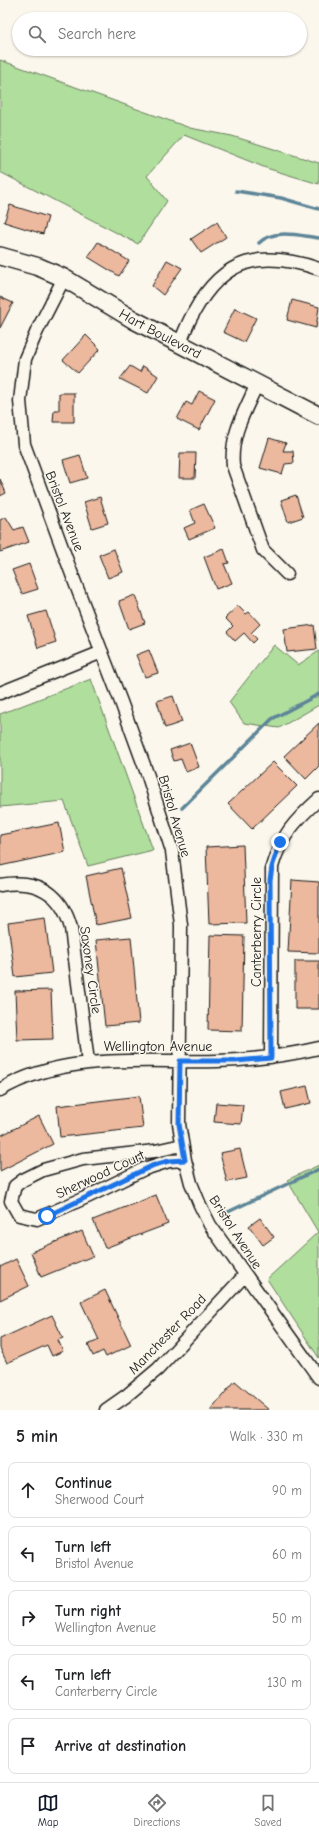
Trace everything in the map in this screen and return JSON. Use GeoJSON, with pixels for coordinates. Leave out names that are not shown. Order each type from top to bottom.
{"type":"FeatureCollection","features":[{"type":"Feature","properties":{"kind":"street","name":"Hart Boulevard"},"geometry":{"type":"LineString","coordinates":[[0,256],[40,267],[64,278],[134,320],[319,416]]}},
{"type":"Feature","properties":{"kind":"street"},"geometry":{"type":"LineString","coordinates":[[180,343],[193,313],[210,288],[222,276],[236,267],[251,261],[267,258],[285,260],[319,269]]}},
{"type":"Feature","properties":{"kind":"street","name":"Bristol Avenue"},"geometry":{"type":"LineString","coordinates":[[64,278],[37,331],[25,359],[20,401],[21,423],[24,444],[36,480],[148,776],[172,851],[181,925],[179,1124],[185,1160],[200,1205],[213,1230],[319,1378]]}},
{"type":"Feature","properties":{"kind":"street"},"geometry":{"type":"LineString","coordinates":[[257,384],[239,421],[232,451],[233,466],[263,550],[287,574]]}},
{"type":"Feature","properties":{"kind":"street"},"geometry":{"type":"LineString","coordinates":[[0,692],[102,652]]}},
{"type":"Feature","properties":{"kind":"street","name":"Canterberry Circle"},"geometry":{"type":"LineString","coordinates":[[271,1058],[272,867],[280,842],[288,830],[319,799]]}},
{"type":"Feature","properties":{"kind":"street","name":"Saxoney Circle"},"geometry":{"type":"LineString","coordinates":[[0,885],[16,882],[33,885],[47,891],[60,902],[68,915],[71,928],[88,1062]]}},
{"type":"Feature","properties":{"kind":"street","name":"Wellington Avenue"},"geometry":{"type":"LineString","coordinates":[[0,1090],[43,1072],[64,1066],[88,1062],[108,1060],[236,1061],[271,1058],[319,1048]]}},
{"type":"Feature","properties":{"kind":"street","name":"Sherwood Court"},"geometry":{"type":"LineString","coordinates":[[182,1145],[155,1151],[83,1159],[43,1170],[23,1180],[15,1186],[11,1202],[19,1215],[37,1219],[154,1165],[169,1161],[185,1160]]}},
{"type":"Feature","properties":{"kind":"street","name":"Manchester Road"},"geometry":{"type":"LineString","coordinates":[[106,1410],[126,1396],[158,1369],[245,1275]]}},
{"type":"Feature","properties":{"kind":"green space"},"geometry":{"type":"Polygon","coordinates":[[[0,60],[190,128],[232,136],[319,163],[319,184],[266,168],[184,135],[147,176],[167,201],[138,244],[0,172],[0,60]]]}},
{"type":"Feature","properties":{"kind":"green space"},"geometry":{"type":"Polygon","coordinates":[[[274,645],[298,665],[319,651],[319,705],[279,728],[244,723],[229,702],[274,645]]]}},
{"type":"Feature","properties":{"kind":"green space"},"geometry":{"type":"Polygon","coordinates":[[[91,679],[153,850],[88,866],[64,801],[0,807],[0,714],[91,679]]]}},
{"type":"Feature","properties":{"kind":"green space"},"geometry":{"type":"Polygon","coordinates":[[[319,1165],[319,1358],[267,1279],[318,1232],[287,1180],[319,1165]]]}},
{"type":"Feature","properties":{"kind":"building"},"geometry":{"type":"Polygon","coordinates":[[[10,205],[48,217],[43,234],[4,222],[10,205]]]}},
{"type":"Feature","properties":{"kind":"building"},"geometry":{"type":"Polygon","coordinates":[[[217,222],[226,237],[201,253],[191,239],[217,222]]]}},
{"type":"Feature","properties":{"kind":"building"},"geometry":{"type":"Polygon","coordinates":[[[98,242],[129,261],[119,276],[88,257],[98,242]]]}},
{"type":"Feature","properties":{"kind":"building"},"geometry":{"type":"Polygon","coordinates":[[[167,260],[182,268],[163,295],[152,286],[167,260]]]}},
{"type":"Feature","properties":{"kind":"building"},"geometry":{"type":"Polygon","coordinates":[[[0,297],[13,303],[0,328],[0,297]]]}},
{"type":"Feature","properties":{"kind":"building"},"geometry":{"type":"Polygon","coordinates":[[[292,300],[319,307],[316,328],[287,320],[292,300]]]}},
{"type":"Feature","properties":{"kind":"building"},"geometry":{"type":"Polygon","coordinates":[[[235,308],[256,318],[244,342],[223,332],[235,308]]]}},
{"type":"Feature","properties":{"kind":"building"},"geometry":{"type":"Polygon","coordinates":[[[86,335],[100,349],[78,373],[63,360],[86,335]]]}},
{"type":"Feature","properties":{"kind":"building"},"geometry":{"type":"Polygon","coordinates":[[[130,366],[140,372],[143,366],[158,376],[148,393],[120,379],[130,366]]]}},
{"type":"Feature","properties":{"kind":"building"},"geometry":{"type":"Polygon","coordinates":[[[199,391],[215,399],[199,430],[177,419],[186,402],[192,405],[199,391]]]}},
{"type":"Feature","properties":{"kind":"building"},"geometry":{"type":"Polygon","coordinates":[[[59,393],[74,393],[74,422],[53,422],[54,410],[59,410],[59,393]]]}},
{"type":"Feature","properties":{"kind":"building"},"geometry":{"type":"Polygon","coordinates":[[[269,438],[286,443],[283,451],[293,451],[294,463],[285,464],[282,474],[260,468],[269,438]]]}},
{"type":"Feature","properties":{"kind":"building"},"geometry":{"type":"Polygon","coordinates":[[[180,453],[196,453],[195,478],[179,478],[180,453]]]}},
{"type":"Feature","properties":{"kind":"building"},"geometry":{"type":"Polygon","coordinates":[[[80,455],[87,478],[70,483],[63,460],[80,455]]]}},
{"type":"Feature","properties":{"kind":"building"},"geometry":{"type":"Polygon","coordinates":[[[0,479],[6,493],[0,496],[0,479]]]}},
{"type":"Feature","properties":{"kind":"building"},"geometry":{"type":"Polygon","coordinates":[[[296,495],[303,517],[288,522],[281,500],[296,495]]]}},
{"type":"Feature","properties":{"kind":"building"},"geometry":{"type":"Polygon","coordinates":[[[100,497],[108,523],[92,528],[84,502],[100,497]]]}},
{"type":"Feature","properties":{"kind":"building"},"geometry":{"type":"Polygon","coordinates":[[[204,504],[215,528],[189,539],[184,528],[195,523],[190,510],[204,504]]]}},
{"type":"Feature","properties":{"kind":"building"},"geometry":{"type":"Polygon","coordinates":[[[6,517],[14,530],[23,527],[29,542],[0,552],[0,520],[6,517]]]}},
{"type":"Feature","properties":{"kind":"building"},"geometry":{"type":"Polygon","coordinates":[[[114,549],[123,572],[108,578],[99,555],[114,549]]]}},
{"type":"Feature","properties":{"kind":"building"},"geometry":{"type":"Polygon","coordinates":[[[224,549],[229,563],[224,564],[232,583],[216,589],[204,557],[224,549]]]}},
{"type":"Feature","properties":{"kind":"building"},"geometry":{"type":"Polygon","coordinates":[[[29,564],[38,589],[22,594],[12,570],[29,564]]]}},
{"type":"Feature","properties":{"kind":"building"},"geometry":{"type":"Polygon","coordinates":[[[135,595],[145,623],[129,629],[119,601],[135,595]]]}},
{"type":"Feature","properties":{"kind":"building"},"geometry":{"type":"Polygon","coordinates":[[[238,606],[246,614],[249,612],[260,624],[251,633],[257,639],[253,643],[244,633],[235,641],[227,632],[233,626],[225,618],[238,606]]]}},
{"type":"Feature","properties":{"kind":"building"},"geometry":{"type":"Polygon","coordinates":[[[46,611],[56,642],[38,648],[28,616],[46,611]]]}},
{"type":"Feature","properties":{"kind":"building"},"geometry":{"type":"Polygon","coordinates":[[[314,625],[317,649],[287,652],[284,629],[314,625]]]}},
{"type":"Feature","properties":{"kind":"building"},"geometry":{"type":"Polygon","coordinates":[[[149,650],[158,673],[145,677],[136,655],[149,650]]]}},
{"type":"Feature","properties":{"kind":"building"},"geometry":{"type":"Polygon","coordinates":[[[173,696],[182,722],[165,728],[157,701],[173,696]]]}},
{"type":"Feature","properties":{"kind":"building"},"geometry":{"type":"Polygon","coordinates":[[[319,723],[319,766],[306,779],[284,756],[319,723]]]}},
{"type":"Feature","properties":{"kind":"building"},"geometry":{"type":"Polygon","coordinates":[[[190,743],[199,767],[186,772],[181,759],[174,761],[170,750],[190,743]]]}},
{"type":"Feature","properties":{"kind":"building"},"geometry":{"type":"Polygon","coordinates":[[[273,762],[297,786],[252,829],[228,804],[273,762]]]}},
{"type":"Feature","properties":{"kind":"building"},"geometry":{"type":"Polygon","coordinates":[[[59,823],[65,852],[0,866],[0,835],[59,823]]]}},
{"type":"Feature","properties":{"kind":"building"},"geometry":{"type":"Polygon","coordinates":[[[243,845],[246,923],[209,924],[206,847],[243,845]]]}},
{"type":"Feature","properties":{"kind":"building"},"geometry":{"type":"Polygon","coordinates":[[[121,868],[132,918],[96,925],[86,876],[121,868]]]}},
{"type":"Feature","properties":{"kind":"building"},"geometry":{"type":"Polygon","coordinates":[[[292,880],[319,882],[319,953],[288,952],[292,880]]]}},
{"type":"Feature","properties":{"kind":"building"},"geometry":{"type":"Polygon","coordinates":[[[45,918],[52,973],[15,977],[8,923],[45,918]]]}},
{"type":"Feature","properties":{"kind":"building"},"geometry":{"type":"Polygon","coordinates":[[[210,935],[244,936],[242,1031],[208,1030],[210,935]]]}},
{"type":"Feature","properties":{"kind":"building"},"geometry":{"type":"Polygon","coordinates":[[[131,937],[139,1023],[105,1026],[96,940],[131,937]]]}},
{"type":"Feature","properties":{"kind":"building"},"geometry":{"type":"Polygon","coordinates":[[[295,961],[319,961],[319,1009],[295,1009],[295,961]]]}},
{"type":"Feature","properties":{"kind":"building"},"geometry":{"type":"Polygon","coordinates":[[[51,990],[53,1039],[17,1040],[15,991],[51,990]]]}},
{"type":"Feature","properties":{"kind":"building"},"geometry":{"type":"Polygon","coordinates":[[[307,1086],[311,1103],[285,1109],[281,1092],[307,1086]]]}},
{"type":"Feature","properties":{"kind":"building"},"geometry":{"type":"Polygon","coordinates":[[[139,1096],[143,1128],[60,1137],[57,1106],[139,1096]]]}},
{"type":"Feature","properties":{"kind":"building"},"geometry":{"type":"Polygon","coordinates":[[[216,1103],[243,1105],[241,1124],[214,1122],[216,1103]]]}},
{"type":"Feature","properties":{"kind":"building"},"geometry":{"type":"Polygon","coordinates":[[[39,1116],[53,1144],[0,1171],[0,1136],[39,1116]]]}},
{"type":"Feature","properties":{"kind":"building"},"geometry":{"type":"Polygon","coordinates":[[[240,1149],[247,1178],[227,1182],[220,1153],[240,1149]]]}},
{"type":"Feature","properties":{"kind":"building"},"geometry":{"type":"Polygon","coordinates":[[[156,1195],[168,1224],[105,1248],[93,1220],[156,1195]]]}},
{"type":"Feature","properties":{"kind":"building"},"geometry":{"type":"Polygon","coordinates":[[[260,1218],[274,1237],[263,1245],[249,1226],[260,1218]]]}},
{"type":"Feature","properties":{"kind":"building"},"geometry":{"type":"Polygon","coordinates":[[[82,1231],[93,1256],[41,1277],[31,1252],[82,1231]]]}},
{"type":"Feature","properties":{"kind":"building"},"geometry":{"type":"Polygon","coordinates":[[[16,1259],[29,1286],[0,1300],[0,1267],[16,1259]]]}},
{"type":"Feature","properties":{"kind":"building"},"geometry":{"type":"Polygon","coordinates":[[[105,1290],[131,1345],[106,1357],[103,1351],[93,1356],[88,1345],[99,1340],[81,1302],[105,1290]]]}},
{"type":"Feature","properties":{"kind":"building"},"geometry":{"type":"Polygon","coordinates":[[[52,1315],[63,1338],[58,1340],[63,1351],[52,1356],[47,1345],[7,1363],[0,1348],[0,1339],[52,1315]]]}},
{"type":"Feature","properties":{"kind":"building"},"geometry":{"type":"Polygon","coordinates":[[[235,1381],[269,1410],[210,1410],[235,1381]]]}},
{"type":"Feature","properties":{"kind":"waterway"},"geometry":{"type":"LineString","coordinates":[[236,191],[281,198],[319,209]]}},
{"type":"Feature","properties":{"kind":"waterway"},"geometry":{"type":"LineString","coordinates":[[259,243],[265,238],[279,234],[319,238]]}},
{"type":"Feature","properties":{"kind":"waterway"},"geometry":{"type":"LineString","coordinates":[[182,808],[272,719],[319,694]]}},
{"type":"Feature","properties":{"kind":"waterway"},"geometry":{"type":"LineString","coordinates":[[228,1212],[319,1169]]}},
{"type":"Feature","properties":{"kind":"route"},"geometry":{"type":"LineString","coordinates":[[47,1216],[144,1169],[169,1161],[185,1160],[179,1124],[180,1061],[236,1061],[271,1058],[270,880],[275,854],[280,842]]}}]}
